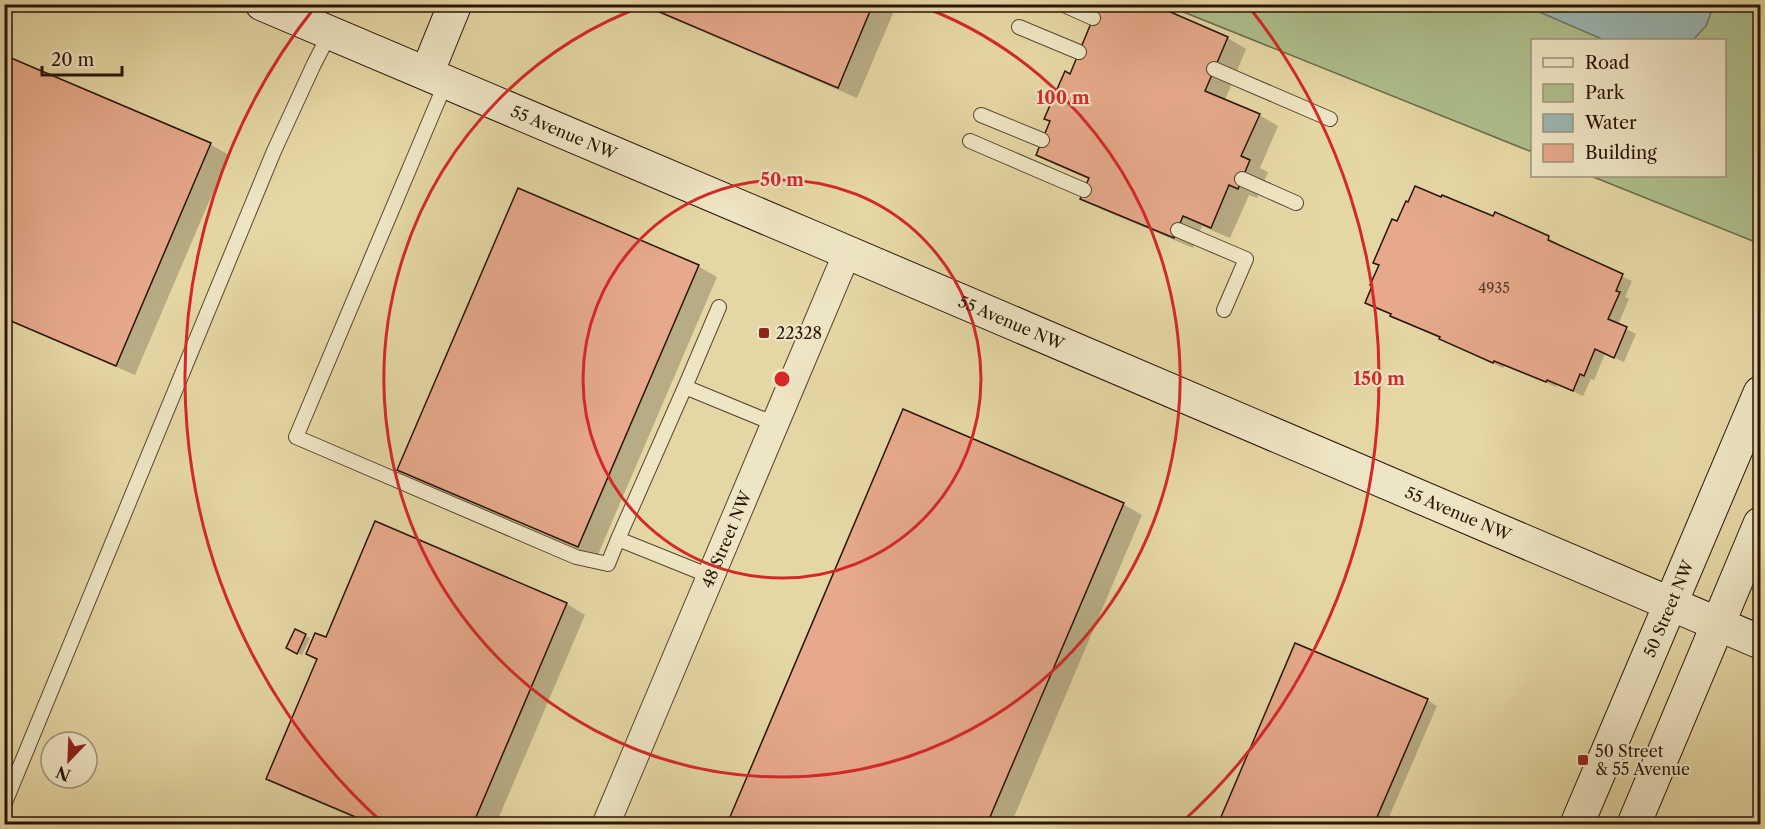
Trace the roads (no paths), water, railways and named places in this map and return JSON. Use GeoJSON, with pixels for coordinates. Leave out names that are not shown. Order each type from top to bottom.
{"type":"FeatureCollection","features":[{"type":"Feature","properties":{"kind":"street","name":"55 Avenue NW"},"geometry":{"type":"LineString","coordinates":[[262,4],[1761,642]]}},
{"type":"Feature","properties":{"kind":"street"},"geometry":{"type":"LineString","coordinates":[[436,77],[456,4]]}},
{"type":"Feature","properties":{"kind":"street","name":"48 Street NW"},"geometry":{"type":"LineString","coordinates":[[606,825],[847,253]]}},
{"type":"Feature","properties":{"kind":"street","name":"50 Street NW"},"geometry":{"type":"LineString","coordinates":[[1577,825],[1761,393]]}},
{"type":"Feature","properties":{"kind":"street"},"geometry":{"type":"LineString","coordinates":[[1634,825],[1761,524]]}},
{"type":"Feature","properties":{"kind":"lane"},"geometry":{"type":"LineString","coordinates":[[1062,4],[1094,18]]}},
{"type":"Feature","properties":{"kind":"lane"},"geometry":{"type":"LineString","coordinates":[[1019,27],[1079,52]]}},
{"type":"Feature","properties":{"kind":"lane"},"geometry":{"type":"LineString","coordinates":[[4,805],[270,162],[330,33]]}},
{"type":"Feature","properties":{"kind":"lane"},"geometry":{"type":"LineString","coordinates":[[1214,69],[1330,119]]}},
{"type":"Feature","properties":{"kind":"lane"},"geometry":{"type":"LineString","coordinates":[[436,77],[296,437],[576,557],[608,564],[719,307]]}},
{"type":"Feature","properties":{"kind":"lane"},"geometry":{"type":"LineString","coordinates":[[981,115],[1042,140]]}},
{"type":"Feature","properties":{"kind":"lane"},"geometry":{"type":"LineString","coordinates":[[970,141],[1084,190]]}},
{"type":"Feature","properties":{"kind":"lane"},"geometry":{"type":"LineString","coordinates":[[1242,179],[1296,202]]}},
{"type":"Feature","properties":{"kind":"lane"},"geometry":{"type":"LineString","coordinates":[[1178,230],[1246,258],[1224,310]]}},
{"type":"Feature","properties":{"kind":"lane"},"geometry":{"type":"LineString","coordinates":[[685,387],[775,424]]}},
{"type":"Feature","properties":{"kind":"lane"},"geometry":{"type":"LineString","coordinates":[[618,539],[710,576]]}},
{"type":"Feature","properties":{"kind":"water"},"geometry":{"type":"Polygon","coordinates":[[[1523,5],[1714,5],[1706,26],[1694,39],[1602,39],[1523,5]]]}},
{"type":"Feature","properties":{"kind":"place","name":"22328"},"geometry":{"type":"Point","coordinates":[764,333]}},
{"type":"Feature","properties":{"kind":"place","name":"50 Street & 55 Avenue"},"geometry":{"type":"Point","coordinates":[1583,760]}}]}
